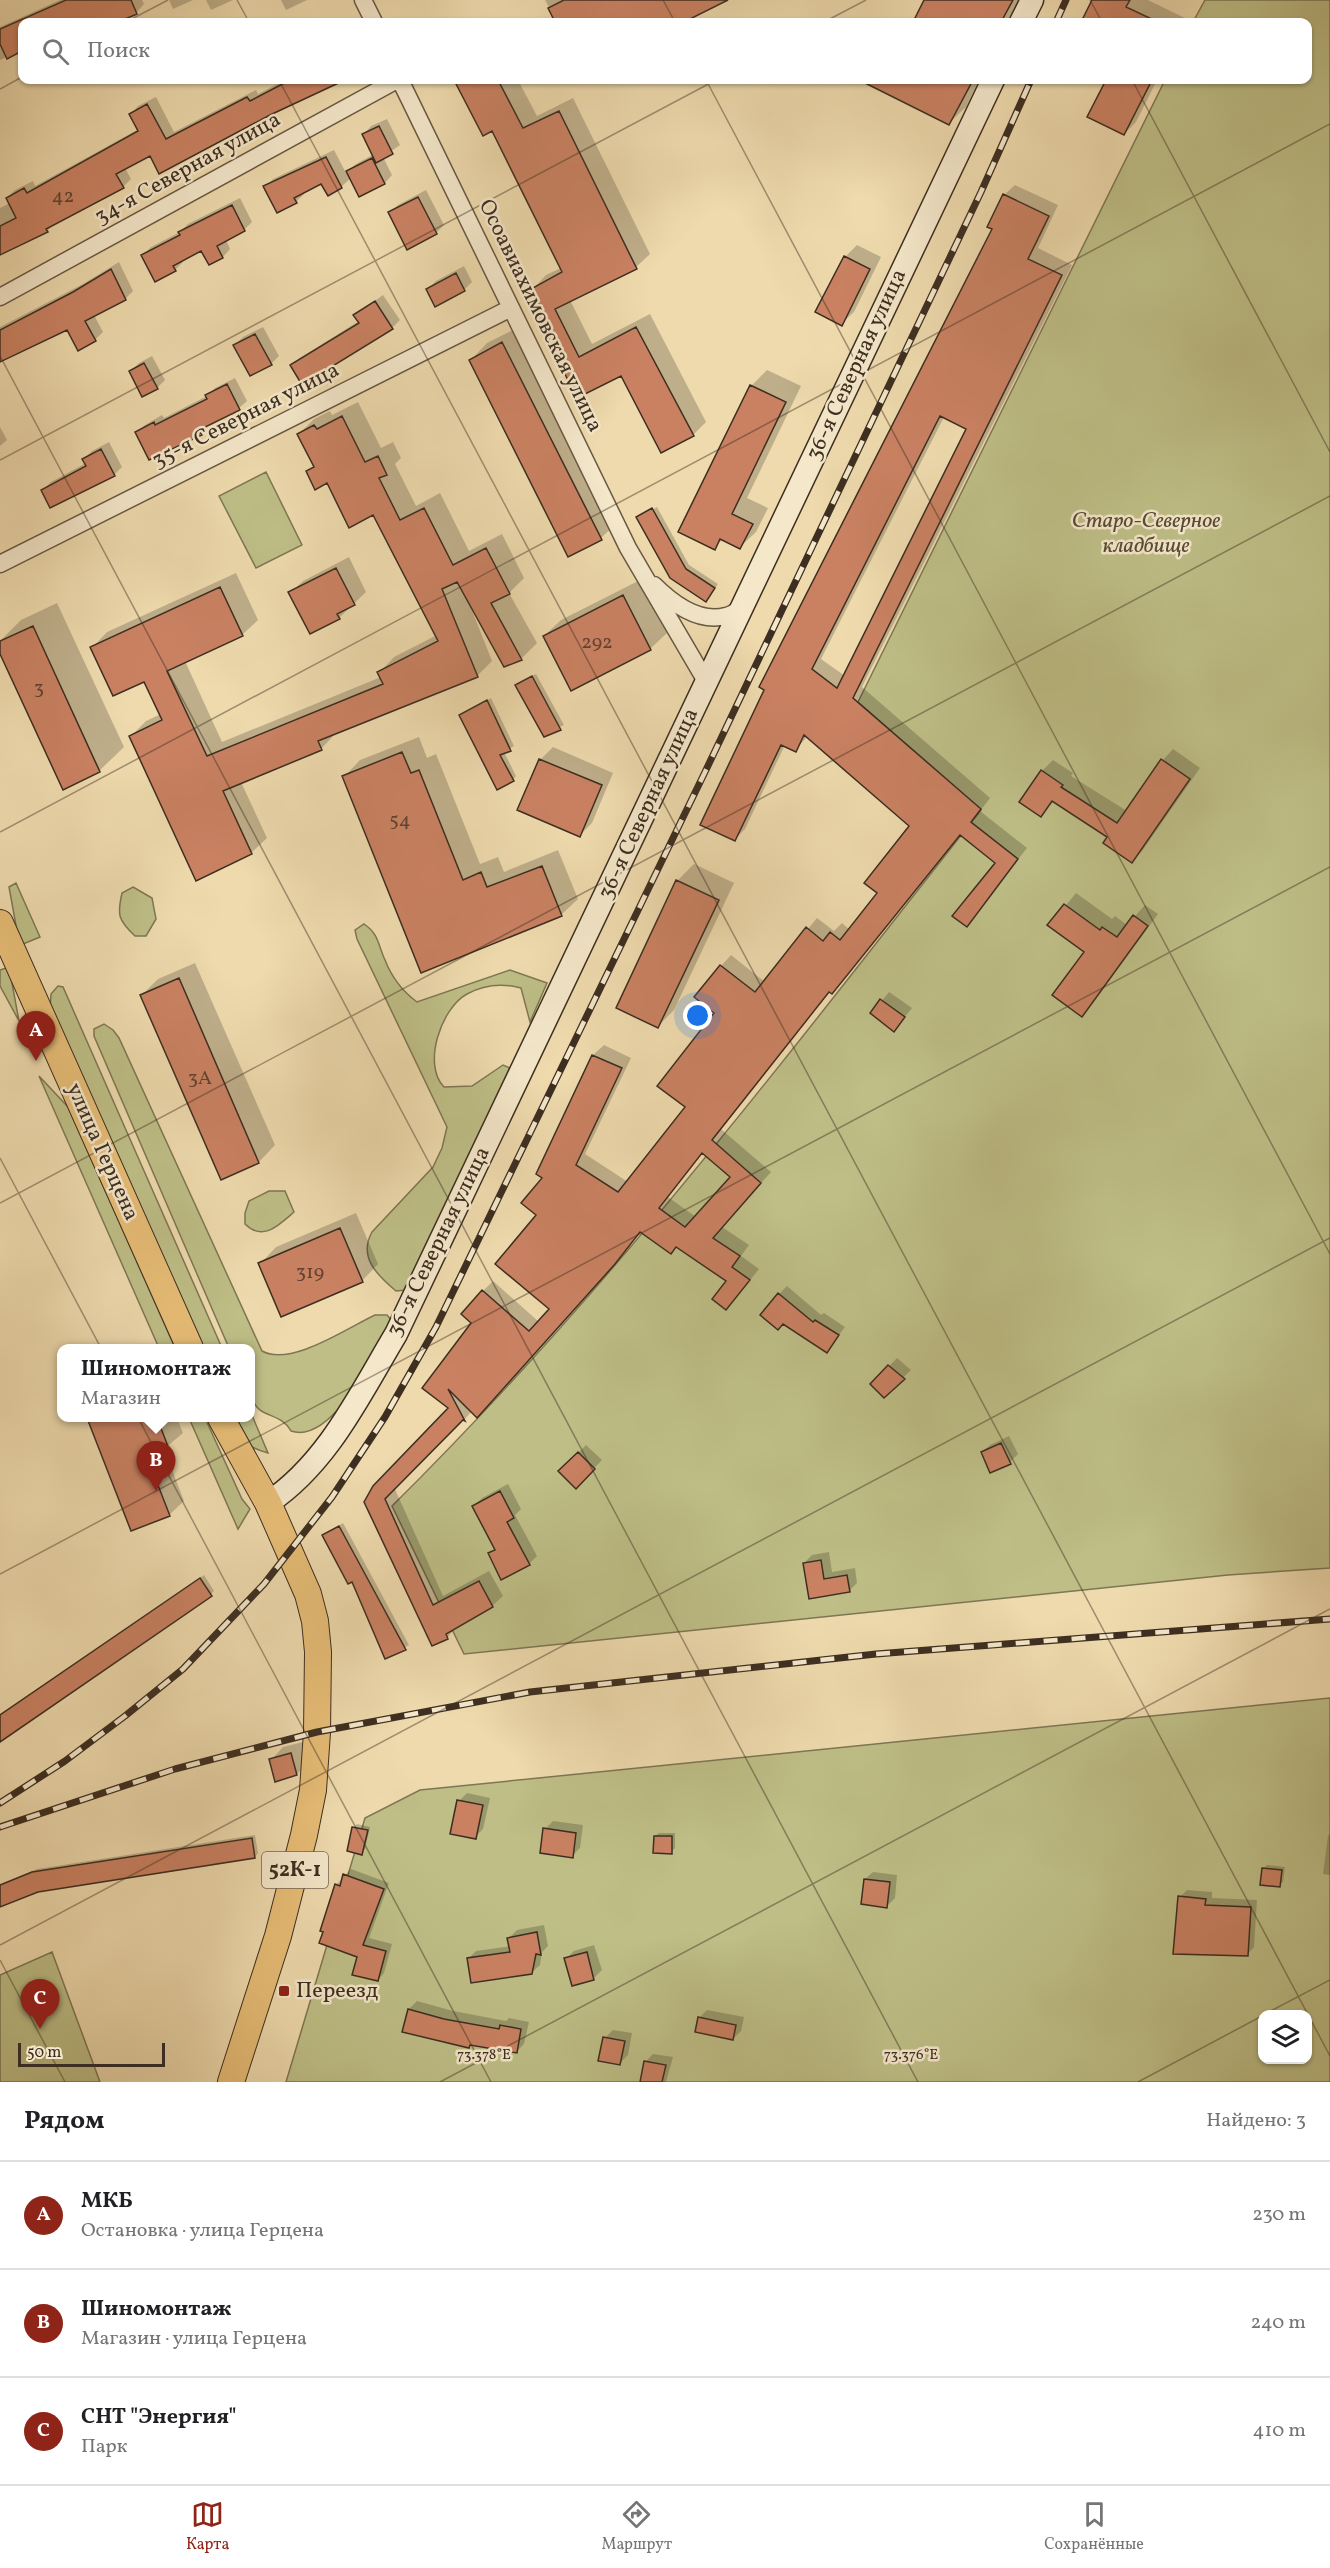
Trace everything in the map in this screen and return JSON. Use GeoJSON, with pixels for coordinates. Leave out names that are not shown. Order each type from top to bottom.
{"type":"FeatureCollection","features":[{"type":"Feature","properties":{"kind":"main road"},"geometry":{"type":"LineString","coordinates":[[1023,18],[1032,0]]}},
{"type":"Feature","properties":{"kind":"main road","name":"36-я Северная улица"},"geometry":{"type":"LineString","coordinates":[[268,1503],[288,1489],[316,1461],[334,1436],[396,1334],[991,84]]}},
{"type":"Feature","properties":{"kind":"main road","name":"улица Герцена"},"geometry":{"type":"LineString","coordinates":[[0,923],[188,1344]]}},
{"type":"Feature","properties":{"kind":"main road"},"geometry":{"type":"LineString","coordinates":[[224,1422],[268,1503]]}},
{"type":"Feature","properties":{"kind":"main road","name":"52К-1"},"geometry":{"type":"LineString","coordinates":[[231,2082],[278,1936],[304,1835],[313,1790],[317,1732],[318,1652],[315,1621],[308,1593],[268,1503]]}},
{"type":"Feature","properties":{"kind":"street"},"geometry":{"type":"LineString","coordinates":[[363,0],[372,18]]}},
{"type":"Feature","properties":{"kind":"street","name":"34-я Северная улица"},"geometry":{"type":"LineString","coordinates":[[0,297],[391,84]]}},
{"type":"Feature","properties":{"kind":"street","name":"Осоавиахимовская улица"},"geometry":{"type":"LineString","coordinates":[[400,84],[641,571],[707,683]]}},
{"type":"Feature","properties":{"kind":"street","name":"35-я Северная улица"},"geometry":{"type":"LineString","coordinates":[[0,564],[511,308]]}},
{"type":"Feature","properties":{"kind":"street","name":"Осоавиахимовская улица"},"geometry":{"type":"LineString","coordinates":[[641,571],[662,593],[684,609],[705,617],[727,616],[743,607]]}},
{"type":"Feature","properties":{"kind":"green space","name":"Старо-Северное кладбище"},"geometry":{"type":"Polygon","coordinates":[[[1205,0],[1330,0],[1330,1568],[1228,1575],[464,1654],[392,1506],[472,1424],[624,1254],[769,1078],[981,810],[858,702],[1163,84],[1312,84],[1312,18],[1195,18],[1205,0]]]}},
{"type":"Feature","properties":{"kind":"green space"},"geometry":{"type":"Polygon","coordinates":[[[266,472],[302,545],[256,568],[219,496],[266,472]]]}},
{"type":"Feature","properties":{"kind":"green space"},"geometry":{"type":"Polygon","coordinates":[[[16,883],[40,937],[23,944],[17,931],[9,887],[16,883]]]}},
{"type":"Feature","properties":{"kind":"green space"},"geometry":{"type":"Polygon","coordinates":[[[133,887],[152,898],[156,919],[146,936],[135,936],[120,917],[122,893],[133,887]]]}},
{"type":"Feature","properties":{"kind":"green space"},"geometry":{"type":"Polygon","coordinates":[[[364,924],[375,936],[394,978],[402,989],[417,1002],[510,970],[547,983],[530,1022],[521,988],[500,985],[487,986],[467,994],[449,1011],[442,1024],[437,1038],[435,1065],[444,1087],[472,1086],[503,1065],[510,1068],[406,1290],[396,1291],[376,1272],[368,1257],[368,1241],[372,1232],[433,1167],[442,1148],[447,1127],[357,939],[355,930],[364,924]]]}},
{"type":"Feature","properties":{"kind":"green space"},"geometry":{"type":"Polygon","coordinates":[[[9,967],[19,1021],[0,986],[0,970],[9,967]]]}},
{"type":"Feature","properties":{"kind":"green space"},"geometry":{"type":"Polygon","coordinates":[[[58,986],[63,987],[220,1344],[199,1344],[50,1010],[51,994],[58,986]]]}},
{"type":"Feature","properties":{"kind":"green space"},"geometry":{"type":"Polygon","coordinates":[[[104,1024],[119,1038],[262,1351],[274,1355],[303,1350],[375,1315],[387,1315],[393,1322],[351,1393],[322,1424],[307,1432],[291,1431],[283,1422],[265,1413],[255,1404],[255,1344],[227,1344],[94,1036],[94,1029],[104,1024]]]}},
{"type":"Feature","properties":{"kind":"green space"},"geometry":{"type":"Polygon","coordinates":[[[39,1076],[68,1107],[173,1344],[157,1344],[39,1076]]]}},
{"type":"Feature","properties":{"kind":"green space"},"geometry":{"type":"Polygon","coordinates":[[[269,1191],[285,1191],[294,1212],[271,1230],[258,1232],[245,1224],[245,1213],[249,1201],[269,1191]]]}},
{"type":"Feature","properties":{"kind":"green space"},"geometry":{"type":"Polygon","coordinates":[[[191,1422],[207,1422],[242,1499],[250,1509],[238,1529],[191,1422]]]}},
{"type":"Feature","properties":{"kind":"green space"},"geometry":{"type":"Polygon","coordinates":[[[234,1422],[255,1422],[268,1453],[248,1445],[234,1422]]]}},
{"type":"Feature","properties":{"kind":"green space"},"geometry":{"type":"Polygon","coordinates":[[[1330,1698],[1330,2082],[286,2082],[365,1818],[420,1790],[1330,1698]]]}},
{"type":"Feature","properties":{"kind":"green space"},"geometry":{"type":"Polygon","coordinates":[[[52,1952],[100,2082],[0,2082],[0,1975],[52,1952]]]}},
{"type":"Feature","properties":{"kind":"building"},"geometry":{"type":"Polygon","coordinates":[[[66,0],[131,0],[137,14],[128,18],[25,18],[66,0]]]}},
{"type":"Feature","properties":{"kind":"building"},"geometry":{"type":"Polygon","coordinates":[[[564,0],[728,0],[692,18],[553,18],[548,8],[564,0]]]}},
{"type":"Feature","properties":{"kind":"building"},"geometry":{"type":"Polygon","coordinates":[[[924,0],[1013,0],[1003,18],[915,18],[924,0]]]}},
{"type":"Feature","properties":{"kind":"building"},"geometry":{"type":"Polygon","coordinates":[[[1092,0],[1130,0],[1126,7],[1149,18],[1083,18],[1092,0]]]}},
{"type":"Feature","properties":{"kind":"building"},"geometry":{"type":"Polygon","coordinates":[[[18,21],[18,53],[7,59],[0,44],[0,29],[18,21]]]}},
{"type":"Feature","properties":{"kind":"building"},"geometry":{"type":"Polygon","coordinates":[[[282,84],[336,84],[270,115],[159,174],[150,156],[116,174],[124,188],[46,229],[48,232],[0,255],[0,226],[16,218],[6,198],[24,188],[27,193],[138,131],[129,114],[147,104],[166,139],[247,97],[250,101],[282,84]]]}},
{"type":"Feature","properties":{"kind":"building"},"geometry":{"type":"Polygon","coordinates":[[[456,84],[500,84],[523,128],[559,111],[637,269],[555,309],[579,357],[636,327],[694,436],[661,453],[621,376],[577,398],[532,309],[539,305],[531,289],[562,272],[492,131],[483,136],[456,84]]]}},
{"type":"Feature","properties":{"kind":"building"},"geometry":{"type":"Polygon","coordinates":[[[867,84],[971,84],[949,125],[867,84]]]}},
{"type":"Feature","properties":{"kind":"building"},"geometry":{"type":"Polygon","coordinates":[[[1104,84],[1150,84],[1124,135],[1087,117],[1104,84]]]}},
{"type":"Feature","properties":{"kind":"building"},"geometry":{"type":"Polygon","coordinates":[[[379,126],[393,154],[376,163],[362,134],[379,126]]]}},
{"type":"Feature","properties":{"kind":"building"},"geometry":{"type":"Polygon","coordinates":[[[326,157],[342,188],[328,196],[321,184],[294,198],[297,203],[277,213],[263,186],[326,157]]]}},
{"type":"Feature","properties":{"kind":"building"},"geometry":{"type":"Polygon","coordinates":[[[372,158],[385,184],[359,197],[346,171],[372,158]]]}},
{"type":"Feature","properties":{"kind":"building"},"geometry":{"type":"Polygon","coordinates":[[[1003,194],[1049,216],[1028,259],[1062,275],[853,698],[981,809],[971,822],[1018,859],[967,927],[952,916],[995,863],[960,835],[832,994],[829,992],[712,1140],[761,1183],[713,1238],[740,1256],[732,1267],[750,1280],[726,1310],[712,1299],[726,1281],[676,1247],[671,1254],[640,1232],[615,1264],[477,1418],[448,1389],[465,1421],[463,1420],[385,1499],[433,1605],[479,1581],[493,1607],[446,1634],[448,1639],[432,1646],[364,1502],[373,1486],[448,1408],[422,1388],[471,1323],[461,1314],[482,1290],[529,1331],[549,1309],[495,1264],[536,1215],[521,1203],[542,1178],[536,1174],[592,1055],[622,1068],[576,1165],[618,1192],[685,1107],[657,1086],[714,1013],[694,997],[720,965],[755,992],[806,927],[823,941],[830,932],[840,940],[877,893],[864,883],[909,826],[804,735],[796,752],[781,745],[735,841],[700,825],[764,690],[759,687],[992,229],[987,227],[1003,194]],[[940,416],[812,669],[837,688],[966,429],[940,416]],[[702,1153],[659,1208],[685,1227],[730,1177],[702,1153]]]}},
{"type":"Feature","properties":{"kind":"building"},"geometry":{"type":"Polygon","coordinates":[[[418,197],[437,234],[407,250],[388,212],[418,197]]]}},
{"type":"Feature","properties":{"kind":"building"},"geometry":{"type":"Polygon","coordinates":[[[232,205],[245,231],[217,246],[223,258],[209,265],[201,251],[173,266],[176,271],[155,282],[141,255],[180,235],[178,232],[232,205]]]}},
{"type":"Feature","properties":{"kind":"building"},"geometry":{"type":"Polygon","coordinates":[[[844,256],[870,269],[842,326],[815,312],[844,256]]]}},
{"type":"Feature","properties":{"kind":"building"},"geometry":{"type":"Polygon","coordinates":[[[111,269],[126,300],[85,321],[96,341],[78,351],[67,330],[0,362],[0,330],[73,292],[111,269]]]}},
{"type":"Feature","properties":{"kind":"building"},"geometry":{"type":"Polygon","coordinates":[[[456,273],[465,291],[435,307],[426,289],[456,273]]]}},
{"type":"Feature","properties":{"kind":"building"},"geometry":{"type":"Polygon","coordinates":[[[375,301],[393,329],[302,385],[290,365],[359,323],[353,315],[375,301]]]}},
{"type":"Feature","properties":{"kind":"building"},"geometry":{"type":"Polygon","coordinates":[[[255,334],[272,365],[250,376],[233,345],[255,334]]]}},
{"type":"Feature","properties":{"kind":"building"},"geometry":{"type":"Polygon","coordinates":[[[502,342],[602,540],[568,557],[469,360],[502,342]]]}},
{"type":"Feature","properties":{"kind":"building"},"geometry":{"type":"Polygon","coordinates":[[[144,363],[158,389],[142,397],[129,371],[144,363]]]}},
{"type":"Feature","properties":{"kind":"building"},"geometry":{"type":"Polygon","coordinates":[[[227,384],[240,410],[199,430],[202,435],[149,460],[135,432],[154,422],[155,425],[207,399],[205,395],[227,384]]]}},
{"type":"Feature","properties":{"kind":"building"},"geometry":{"type":"Polygon","coordinates":[[[750,385],[786,402],[732,514],[753,524],[740,549],[720,539],[715,550],[678,532],[750,385]]]}},
{"type":"Feature","properties":{"kind":"building"},"geometry":{"type":"Polygon","coordinates":[[[342,416],[365,462],[378,456],[387,475],[379,478],[400,520],[424,508],[453,565],[486,548],[510,594],[491,603],[522,660],[504,667],[457,582],[442,589],[478,677],[318,741],[322,750],[223,791],[252,854],[196,881],[129,736],[162,720],[144,682],[113,696],[90,647],[220,587],[243,636],[167,671],[207,756],[383,684],[377,672],[438,641],[373,515],[349,528],[327,483],[315,490],[306,471],[314,467],[297,434],[314,425],[317,429],[342,416]]]}},
{"type":"Feature","properties":{"kind":"building"},"geometry":{"type":"Polygon","coordinates":[[[101,449],[115,476],[50,508],[41,490],[86,466],[82,459],[101,449]]]}},
{"type":"Feature","properties":{"kind":"building"},"geometry":{"type":"Polygon","coordinates":[[[652,508],[686,569],[715,588],[706,602],[670,578],[636,517],[652,508]]]}},
{"type":"Feature","properties":{"kind":"building"},"geometry":{"type":"Polygon","coordinates":[[[336,568],[355,605],[337,614],[340,619],[310,634],[288,592],[336,568]]]}},
{"type":"Feature","properties":{"kind":"building"},"geometry":{"type":"Polygon","coordinates":[[[623,595],[651,650],[571,691],[543,636],[623,595]]]}},
{"type":"Feature","properties":{"kind":"building"},"geometry":{"type":"Polygon","coordinates":[[[33,626],[100,772],[63,790],[0,654],[0,641],[33,626]]]}},
{"type":"Feature","properties":{"kind":"building"},"geometry":{"type":"Polygon","coordinates":[[[532,676],[561,730],[544,737],[515,685],[532,676]]]}},
{"type":"Feature","properties":{"kind":"building"},"geometry":{"type":"Polygon","coordinates":[[[487,700],[511,751],[500,755],[514,781],[497,790],[459,715],[487,700]]]}},
{"type":"Feature","properties":{"kind":"building"},"geometry":{"type":"Polygon","coordinates":[[[402,752],[411,773],[419,770],[463,880],[481,872],[487,887],[542,866],[562,916],[421,973],[342,776],[402,752]]]}},
{"type":"Feature","properties":{"kind":"building"},"geometry":{"type":"Polygon","coordinates":[[[539,759],[602,785],[580,837],[517,810],[539,759]]]}},
{"type":"Feature","properties":{"kind":"building"},"geometry":{"type":"Polygon","coordinates":[[[1161,759],[1190,779],[1132,863],[1103,843],[1107,837],[1052,801],[1041,817],[1019,802],[1041,770],[1063,785],[1061,787],[1117,823],[1161,759]]]}},
{"type":"Feature","properties":{"kind":"building"},"geometry":{"type":"Polygon","coordinates":[[[676,880],[719,900],[658,1028],[616,1008],[676,880]]]}},
{"type":"Feature","properties":{"kind":"building"},"geometry":{"type":"Polygon","coordinates":[[[1064,904],[1100,930],[1102,927],[1117,937],[1133,915],[1148,926],[1082,1017],[1052,995],[1084,952],[1047,925],[1064,904]]]}},
{"type":"Feature","properties":{"kind":"building"},"geometry":{"type":"Polygon","coordinates":[[[179,978],[259,1163],[221,1180],[140,995],[179,978]]]}},
{"type":"Feature","properties":{"kind":"building"},"geometry":{"type":"Polygon","coordinates":[[[880,999],[905,1017],[894,1032],[870,1013],[880,999]]]}},
{"type":"Feature","properties":{"kind":"building"},"geometry":{"type":"Polygon","coordinates":[[[340,1228],[363,1282],[281,1317],[258,1263],[340,1228]]]}},
{"type":"Feature","properties":{"kind":"building"},"geometry":{"type":"Polygon","coordinates":[[[778,1293],[813,1322],[815,1320],[839,1335],[827,1353],[783,1324],[778,1330],[760,1315],[778,1293]]]}},
{"type":"Feature","properties":{"kind":"building"},"geometry":{"type":"Polygon","coordinates":[[[888,1365],[905,1379],[884,1398],[870,1384],[888,1365]]]}},
{"type":"Feature","properties":{"kind":"building"},"geometry":{"type":"Polygon","coordinates":[[[89,1422],[159,1422],[169,1449],[147,1457],[170,1516],[131,1531],[89,1422]]]}},
{"type":"Feature","properties":{"kind":"building"},"geometry":{"type":"Polygon","coordinates":[[[1001,1443],[1011,1464],[990,1473],[981,1452],[1001,1443]]]}},
{"type":"Feature","properties":{"kind":"building"},"geometry":{"type":"Polygon","coordinates":[[[578,1452],[595,1469],[576,1489],[558,1471],[578,1452]]]}},
{"type":"Feature","properties":{"kind":"building"},"geometry":{"type":"Polygon","coordinates":[[[500,1491],[514,1518],[507,1522],[530,1565],[501,1580],[488,1553],[495,1550],[472,1506],[500,1491]]]}},
{"type":"Feature","properties":{"kind":"building"},"geometry":{"type":"Polygon","coordinates":[[[339,1526],[406,1650],[385,1659],[352,1582],[348,1584],[322,1535],[339,1526]]]}},
{"type":"Feature","properties":{"kind":"building"},"geometry":{"type":"Polygon","coordinates":[[[821,1560],[824,1579],[847,1575],[850,1592],[809,1599],[803,1563],[821,1560]]]}},
{"type":"Feature","properties":{"kind":"building"},"geometry":{"type":"Polygon","coordinates":[[[200,1578],[212,1596],[0,1742],[0,1715],[200,1578]]]}},
{"type":"Feature","properties":{"kind":"building"},"geometry":{"type":"Polygon","coordinates":[[[291,1753],[297,1775],[275,1782],[269,1759],[291,1753]]]}},
{"type":"Feature","properties":{"kind":"building"},"geometry":{"type":"Polygon","coordinates":[[[457,1800],[483,1805],[476,1839],[450,1834],[457,1800]]]}},
{"type":"Feature","properties":{"kind":"building"},"geometry":{"type":"Polygon","coordinates":[[[352,1827],[368,1830],[362,1855],[347,1851],[352,1827]]]}},
{"type":"Feature","properties":{"kind":"building"},"geometry":{"type":"Polygon","coordinates":[[[543,1828],[576,1833],[573,1858],[540,1853],[543,1828]]]}},
{"type":"Feature","properties":{"kind":"building"},"geometry":{"type":"Polygon","coordinates":[[[654,1836],[672,1836],[672,1854],[653,1853],[654,1836]]]}},
{"type":"Feature","properties":{"kind":"building"},"geometry":{"type":"Polygon","coordinates":[[[252,1838],[255,1858],[38,1892],[0,1907],[0,1885],[32,1872],[252,1838]]]}},
{"type":"Feature","properties":{"kind":"building"},"geometry":{"type":"Polygon","coordinates":[[[1262,1868],[1282,1870],[1280,1887],[1260,1885],[1262,1868]]]}},
{"type":"Feature","properties":{"kind":"building"},"geometry":{"type":"Polygon","coordinates":[[[343,1874],[384,1889],[363,1945],[386,1951],[378,1981],[352,1975],[357,1957],[319,1943],[323,1932],[320,1931],[335,1884],[340,1886],[343,1874]]]}},
{"type":"Feature","properties":{"kind":"building"},"geometry":{"type":"Polygon","coordinates":[[[864,1879],[890,1882],[887,1908],[861,1904],[864,1879]]]}},
{"type":"Feature","properties":{"kind":"building"},"geometry":{"type":"Polygon","coordinates":[[[1178,1896],[1206,1899],[1205,1905],[1251,1907],[1248,1956],[1173,1954],[1178,1896]]]}},
{"type":"Feature","properties":{"kind":"building"},"geometry":{"type":"Polygon","coordinates":[[[537,1932],[541,1955],[536,1954],[532,1974],[471,1983],[467,1958],[510,1952],[507,1938],[537,1932]]]}},
{"type":"Feature","properties":{"kind":"building"},"geometry":{"type":"Polygon","coordinates":[[[587,1952],[594,1980],[572,1986],[564,1958],[587,1952]]]}},
{"type":"Feature","properties":{"kind":"building"},"geometry":{"type":"Polygon","coordinates":[[[408,2009],[444,2019],[499,2029],[500,2025],[521,2029],[517,2053],[470,2045],[469,2048],[402,2032],[408,2009]]]}},
{"type":"Feature","properties":{"kind":"building"},"geometry":{"type":"Polygon","coordinates":[[[698,2017],[736,2025],[733,2040],[695,2032],[698,2017]]]}},
{"type":"Feature","properties":{"kind":"building"},"geometry":{"type":"Polygon","coordinates":[[[603,2037],[625,2041],[620,2065],[598,2061],[603,2037]]]}},
{"type":"Feature","properties":{"kind":"building"},"geometry":{"type":"Polygon","coordinates":[[[644,2061],[666,2065],[662,2082],[640,2082],[644,2061]]]}},
{"type":"Feature","properties":{"kind":"railway"},"geometry":{"type":"LineString","coordinates":[[1058,18],[1066,0]]}},
{"type":"Feature","properties":{"kind":"railway"},"geometry":{"type":"LineString","coordinates":[[0,1803],[65,1761],[183,1669],[264,1584],[332,1497],[385,1417],[436,1327],[705,772],[981,192],[1029,84]]}},
{"type":"Feature","properties":{"kind":"railway"},"geometry":{"type":"LineString","coordinates":[[0,1827],[175,1769],[317,1732],[530,1692],[876,1654],[1330,1619]]}},
{"type":"Feature","properties":{"kind":"place","name":"МКБ"},"geometry":{"type":"Point","coordinates":[36,1061]}},
{"type":"Feature","properties":{"kind":"place","name":"Шиномонтаж"},"geometry":{"type":"Point","coordinates":[156,1491]}},
{"type":"Feature","properties":{"kind":"place","name":"Переезд"},"geometry":{"type":"Point","coordinates":[284,1991]}},
{"type":"Feature","properties":{"kind":"place","name":"СНТ \"Энергия\""},"geometry":{"type":"Point","coordinates":[40,2029]}}]}
